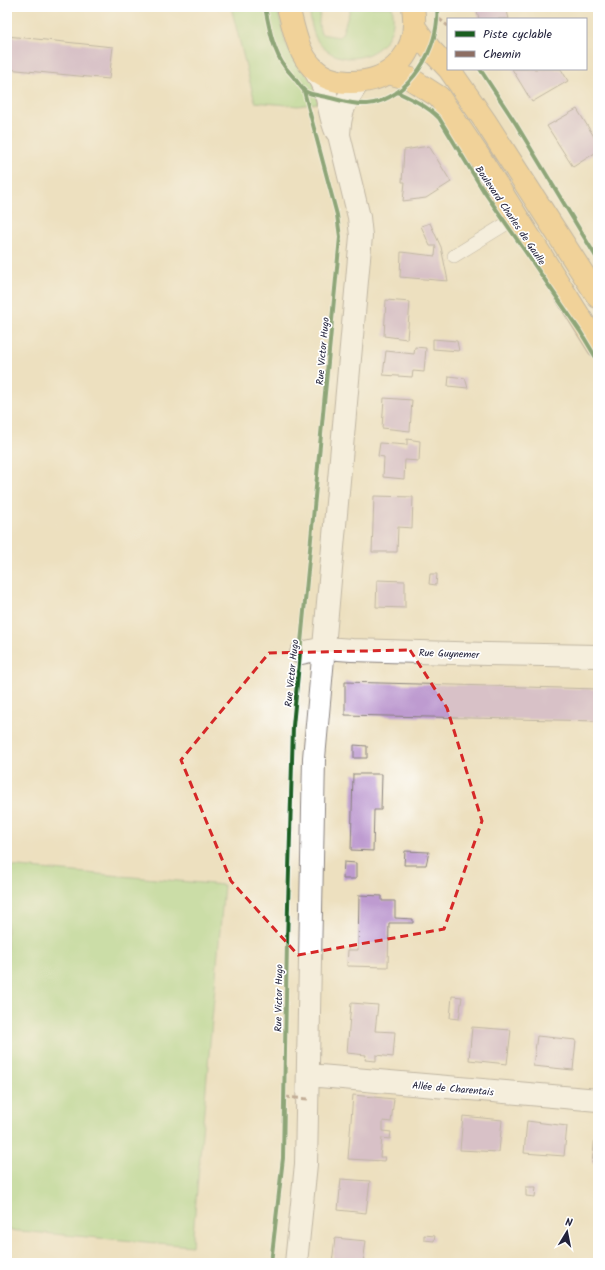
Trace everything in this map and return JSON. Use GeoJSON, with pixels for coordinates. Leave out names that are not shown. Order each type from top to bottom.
{"type":"FeatureCollection","features":[{"type":"Feature","properties":{"kind":"main road"},"geometry":{"type":"LineString","coordinates":[[288,7],[298,46],[314,69],[325,78],[333,81],[358,83],[378,78],[397,66],[412,40],[414,16]]}},
{"type":"Feature","properties":{"kind":"main road"},"geometry":{"type":"LineString","coordinates":[[414,16],[430,49],[447,67]]}},
{"type":"Feature","properties":{"kind":"main road"},"geometry":{"type":"LineString","coordinates":[[449,70],[485,121],[598,297]]}},
{"type":"Feature","properties":{"kind":"main road","name":"Boulevard Charles de Gaulle"},"geometry":{"type":"LineString","coordinates":[[388,73],[411,79],[439,97],[598,346]]}},
{"type":"Feature","properties":{"kind":"street"},"geometry":{"type":"LineString","coordinates":[[296,1263],[306,1164],[314,758],[361,236],[359,217],[339,135],[333,123],[327,97],[321,81],[314,69]]}},
{"type":"Feature","properties":{"kind":"street"},"geometry":{"type":"LineString","coordinates":[[339,135],[339,123],[342,109],[349,95],[358,83]]}},
{"type":"Feature","properties":{"kind":"street","name":"Rue Guynemer"},"geometry":{"type":"LineString","coordinates":[[300,653],[325,648],[480,654],[598,656]]}},
{"type":"Feature","properties":{"kind":"street","name":"Allée de Charentais"},"geometry":{"type":"LineString","coordinates":[[308,1075],[598,1100]]}},
{"type":"Feature","properties":{"kind":"lane"},"geometry":{"type":"LineString","coordinates":[[454,256],[517,217]]}},
{"type":"Feature","properties":{"kind":"highlighted area"},"geometry":{"type":"Polygon","coordinates":[[[410,650],[447,708],[482,821],[444,929],[298,955],[231,881],[181,760],[269,653],[410,650]]]}},
{"type":"Feature","properties":{"kind":"green space"},"geometry":{"type":"Polygon","coordinates":[[[231,7],[277,7],[286,44],[300,66],[314,83],[318,103],[298,106],[255,102],[231,7]]]}},
{"type":"Feature","properties":{"kind":"green space"},"geometry":{"type":"Polygon","coordinates":[[[309,7],[323,7],[319,20],[321,34],[339,37],[342,34],[351,7],[392,7],[393,23],[388,37],[379,48],[367,55],[354,58],[340,57],[327,51],[315,37],[309,7]]]}},
{"type":"Feature","properties":{"kind":"green space"},"geometry":{"type":"Polygon","coordinates":[[[7,866],[224,885],[192,1246],[7,1230],[7,866]]]}},
{"type":"Feature","properties":{"kind":"building"},"geometry":{"type":"Polygon","coordinates":[[[476,7],[506,7],[509,18],[479,18],[476,7]]]}},
{"type":"Feature","properties":{"kind":"building"},"geometry":{"type":"Polygon","coordinates":[[[7,36],[113,47],[109,79],[7,69],[7,36]]]}},
{"type":"Feature","properties":{"kind":"building"},"geometry":{"type":"Polygon","coordinates":[[[513,70],[562,70],[568,81],[532,102],[513,70]]]}},
{"type":"Feature","properties":{"kind":"building"},"geometry":{"type":"Polygon","coordinates":[[[577,109],[598,143],[598,151],[573,167],[547,126],[577,109]]]}},
{"type":"Feature","properties":{"kind":"building"},"geometry":{"type":"Polygon","coordinates":[[[429,146],[451,182],[426,198],[403,201],[405,182],[402,182],[404,150],[429,146]]]}},
{"type":"Feature","properties":{"kind":"building"},"geometry":{"type":"Polygon","coordinates":[[[430,223],[441,247],[448,281],[400,277],[401,252],[435,256],[436,246],[430,246],[421,226],[430,223]]]}},
{"type":"Feature","properties":{"kind":"building"},"geometry":{"type":"Polygon","coordinates":[[[386,300],[410,302],[407,339],[384,336],[386,300]]]}},
{"type":"Feature","properties":{"kind":"building"},"geometry":{"type":"Polygon","coordinates":[[[433,339],[457,341],[459,351],[433,349],[433,339]]]}},
{"type":"Feature","properties":{"kind":"building"},"geometry":{"type":"Polygon","coordinates":[[[415,347],[426,348],[424,372],[413,371],[412,377],[383,375],[386,351],[414,354],[415,347]]]}},
{"type":"Feature","properties":{"kind":"building"},"geometry":{"type":"Polygon","coordinates":[[[449,376],[465,378],[468,388],[448,386],[449,376]]]}},
{"type":"Feature","properties":{"kind":"building"},"geometry":{"type":"Polygon","coordinates":[[[384,398],[412,400],[410,431],[382,428],[384,398]]]}},
{"type":"Feature","properties":{"kind":"building"},"geometry":{"type":"Polygon","coordinates":[[[407,439],[420,441],[419,461],[405,460],[404,479],[383,477],[384,457],[378,456],[380,443],[407,445],[407,439]]]}},
{"type":"Feature","properties":{"kind":"building"},"geometry":{"type":"Polygon","coordinates":[[[374,496],[413,497],[412,528],[398,527],[397,552],[372,552],[374,496]]]}},
{"type":"Feature","properties":{"kind":"building"},"geometry":{"type":"Polygon","coordinates":[[[430,574],[437,574],[436,585],[429,584],[430,574]]]}},
{"type":"Feature","properties":{"kind":"building"},"geometry":{"type":"Polygon","coordinates":[[[377,580],[405,581],[405,608],[376,607],[377,580]]]}},
{"type":"Feature","properties":{"kind":"building"},"geometry":{"type":"Polygon","coordinates":[[[345,682],[598,689],[598,721],[345,715],[345,682]]]}},
{"type":"Feature","properties":{"kind":"building"},"geometry":{"type":"Polygon","coordinates":[[[354,745],[367,746],[367,758],[354,758],[354,745]]]}},
{"type":"Feature","properties":{"kind":"building"},"geometry":{"type":"Polygon","coordinates":[[[353,774],[382,774],[381,810],[374,810],[373,851],[351,850],[353,774]]]}},
{"type":"Feature","properties":{"kind":"building"},"geometry":{"type":"Polygon","coordinates":[[[405,851],[429,852],[426,865],[404,865],[405,851]]]}},
{"type":"Feature","properties":{"kind":"building"},"geometry":{"type":"Polygon","coordinates":[[[344,862],[356,863],[356,879],[343,879],[344,862]]]}},
{"type":"Feature","properties":{"kind":"building"},"geometry":{"type":"Polygon","coordinates":[[[359,895],[382,896],[382,901],[395,901],[395,918],[413,919],[413,923],[389,923],[388,967],[347,966],[348,950],[358,950],[359,895]]]}},
{"type":"Feature","properties":{"kind":"building"},"geometry":{"type":"Polygon","coordinates":[[[452,996],[462,997],[459,1019],[450,1018],[452,996]]]}},
{"type":"Feature","properties":{"kind":"building"},"geometry":{"type":"Polygon","coordinates":[[[351,1003],[378,1005],[375,1031],[395,1032],[393,1057],[376,1055],[376,1061],[365,1060],[366,1055],[347,1053],[351,1003]]]}},
{"type":"Feature","properties":{"kind":"building"},"geometry":{"type":"Polygon","coordinates":[[[472,1027],[511,1030],[507,1064],[469,1060],[472,1027]]]}},
{"type":"Feature","properties":{"kind":"building"},"geometry":{"type":"Polygon","coordinates":[[[537,1036],[576,1040],[573,1070],[533,1066],[537,1036]]]}},
{"type":"Feature","properties":{"kind":"building"},"geometry":{"type":"Polygon","coordinates":[[[353,1095],[394,1099],[391,1122],[383,1121],[383,1131],[391,1132],[390,1139],[382,1138],[380,1157],[385,1157],[384,1161],[348,1159],[353,1095]]]}},
{"type":"Feature","properties":{"kind":"building"},"geometry":{"type":"Polygon","coordinates":[[[463,1116],[502,1120],[499,1152],[460,1150],[463,1116]]]}},
{"type":"Feature","properties":{"kind":"building"},"geometry":{"type":"Polygon","coordinates":[[[527,1121],[567,1126],[564,1156],[524,1153],[527,1121]]]}},
{"type":"Feature","properties":{"kind":"building"},"geometry":{"type":"Polygon","coordinates":[[[595,1136],[598,1137],[598,1164],[592,1163],[595,1136]]]}},
{"type":"Feature","properties":{"kind":"building"},"geometry":{"type":"Polygon","coordinates":[[[341,1179],[370,1181],[366,1213],[338,1210],[341,1179]]]}},
{"type":"Feature","properties":{"kind":"building"},"geometry":{"type":"Polygon","coordinates":[[[526,1187],[536,1187],[535,1197],[526,1196],[526,1187]]]}},
{"type":"Feature","properties":{"kind":"building"},"geometry":{"type":"Polygon","coordinates":[[[424,1235],[435,1236],[434,1241],[424,1240],[424,1235]]]}},
{"type":"Feature","properties":{"kind":"building"},"geometry":{"type":"Polygon","coordinates":[[[335,1238],[366,1241],[363,1263],[332,1263],[335,1238]]]}},
{"type":"Feature","properties":{"kind":"marked path"},"geometry":{"type":"LineString","coordinates":[[438,18],[447,25]]}},
{"type":"Feature","properties":{"kind":"marked path"},"geometry":{"type":"LineString","coordinates":[[284,1097],[308,1099]]}},
{"type":"Feature","properties":{"kind":"cycle path"},"geometry":{"type":"LineString","coordinates":[[265,7],[277,54],[285,67],[304,90],[314,94],[358,104],[367,104],[382,100],[396,93],[409,82],[428,54],[434,38],[437,22],[437,7]]}},
{"type":"Feature","properties":{"kind":"cycle path"},"geometry":{"type":"LineString","coordinates":[[481,70],[516,124],[598,260]]}},
{"type":"Feature","properties":{"kind":"cycle path","name":"Rue Victor Hugo"},"geometry":{"type":"LineString","coordinates":[[271,1263],[283,1158],[293,726],[340,237],[337,215],[304,91]]}},
{"type":"Feature","properties":{"kind":"cycle path"},"geometry":{"type":"LineString","coordinates":[[397,92],[424,106],[439,118],[483,190],[580,331],[598,361]]}}]}
